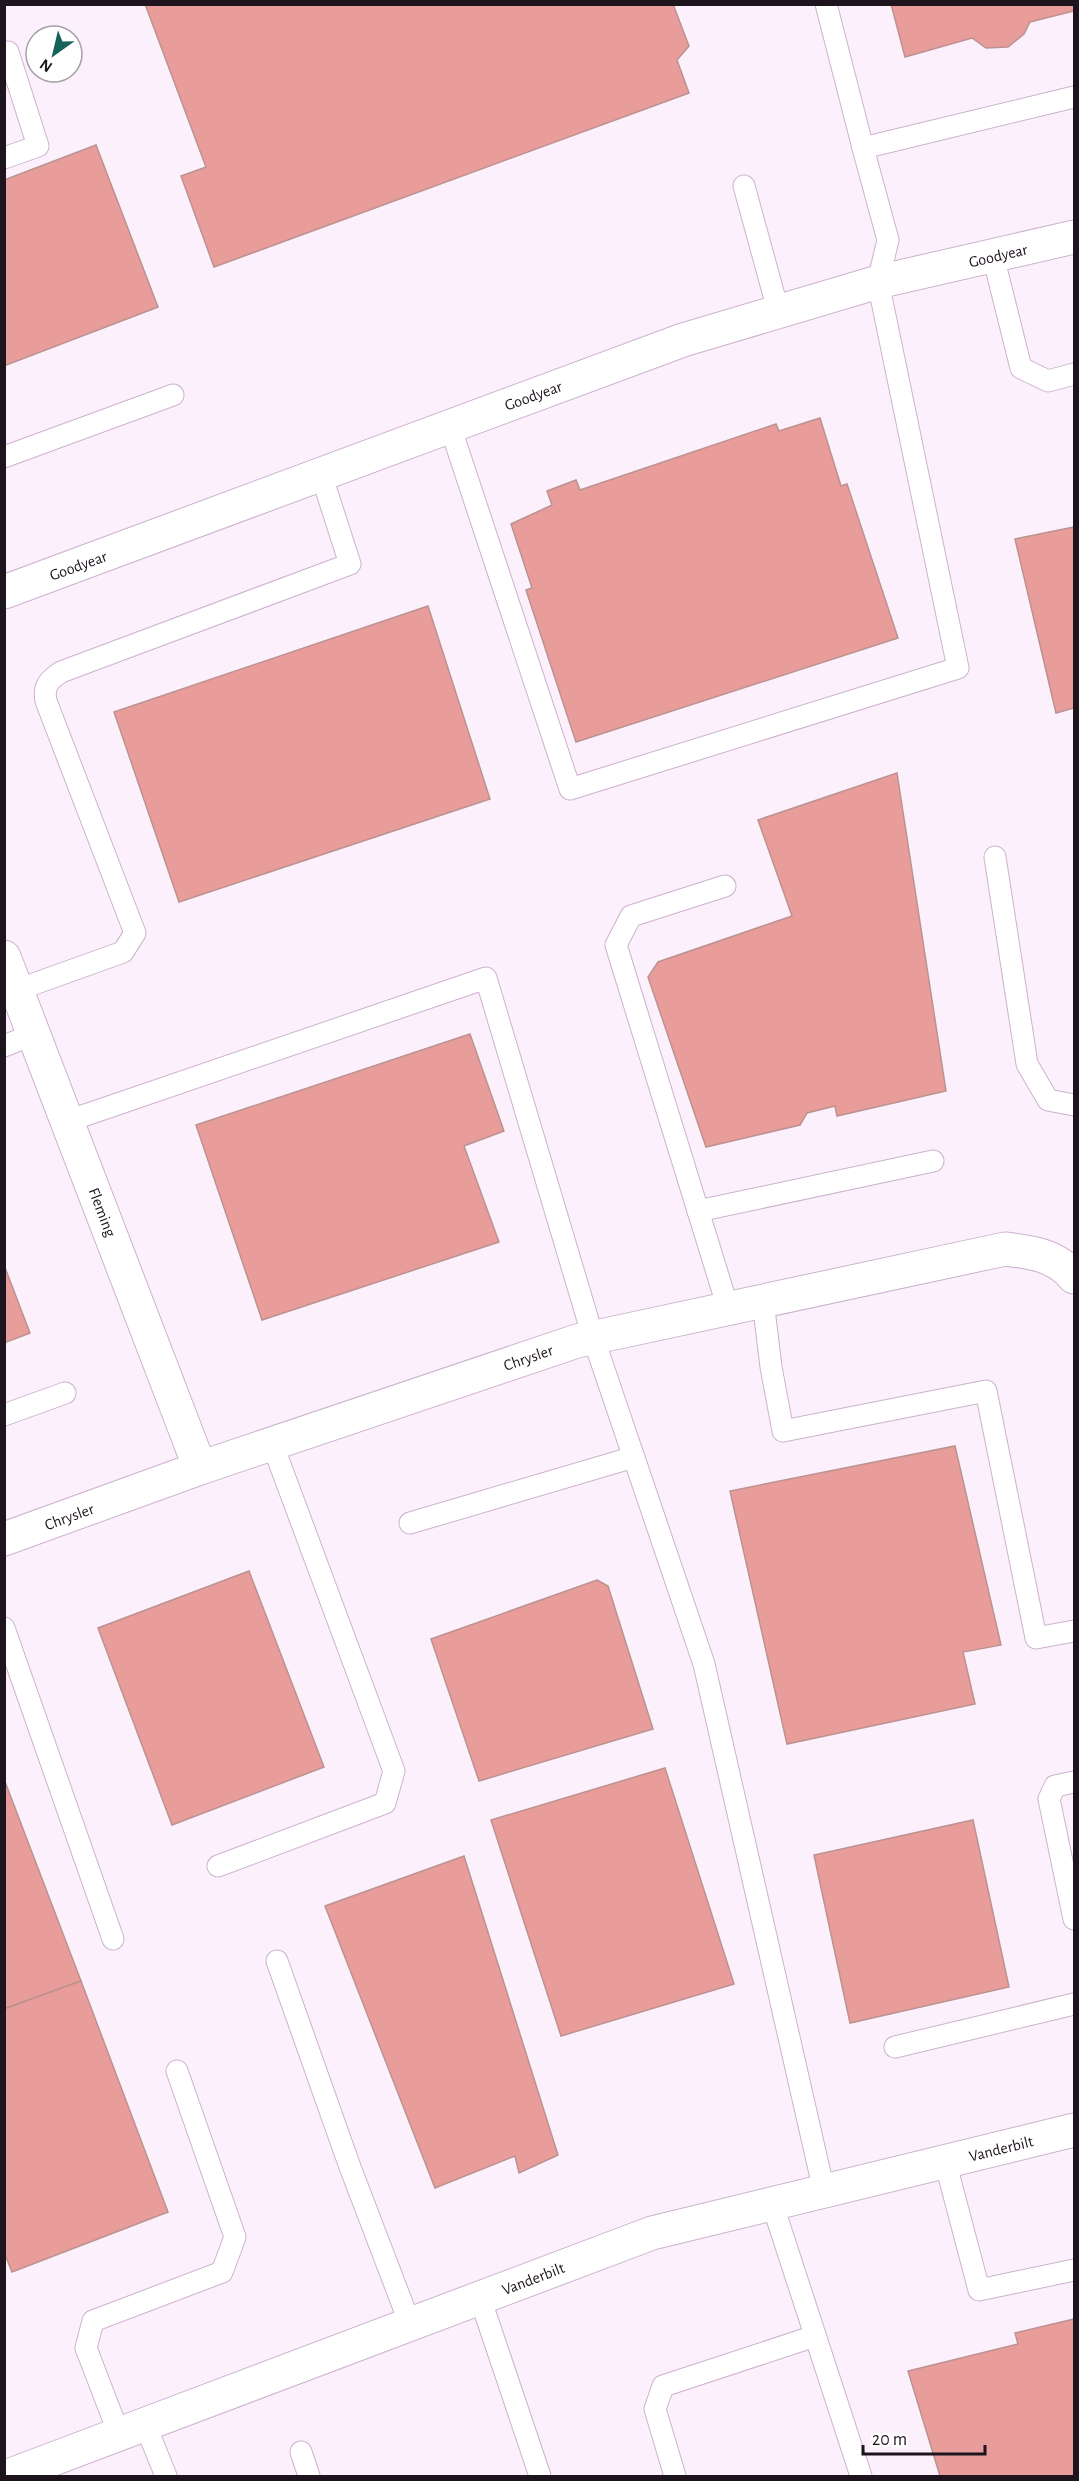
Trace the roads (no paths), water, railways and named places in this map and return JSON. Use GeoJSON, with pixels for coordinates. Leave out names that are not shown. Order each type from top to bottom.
{"type":"FeatureCollection","features":[{"type":"Feature","properties":{"kind":"street","name":"Goodyear"},"geometry":{"type":"LineString","coordinates":[[4,592],[683,340],[878,282],[1074,237]]}},
{"type":"Feature","properties":{"kind":"street","name":"Fleming"},"geometry":{"type":"LineString","coordinates":[[4,957],[17,990],[19,1040],[68,1121],[200,1468]]}},
{"type":"Feature","properties":{"kind":"street","name":"Chrysler"},"geometry":{"type":"LineString","coordinates":[[4,1539],[272,1443],[593,1337],[1005,1249],[1037,1252],[1070,1272]]}},
{"type":"Feature","properties":{"kind":"street","name":"Vanderbilt"},"geometry":{"type":"LineString","coordinates":[[8,2476],[652,2233],[1074,2130]]}},
{"type":"Feature","properties":{"kind":"lane"},"geometry":{"type":"LineString","coordinates":[[450,426],[570,789],[958,668],[878,282],[888,240],[826,4]]}},
{"type":"Feature","properties":{"kind":"lane"},"geometry":{"type":"LineString","coordinates":[[4,54],[8,52],[38,146],[4,159]]}},
{"type":"Feature","properties":{"kind":"lane"},"geometry":{"type":"LineString","coordinates":[[863,148],[1074,97]]}},
{"type":"Feature","properties":{"kind":"lane"},"geometry":{"type":"LineString","coordinates":[[744,186],[778,310]]}},
{"type":"Feature","properties":{"kind":"lane"},"geometry":{"type":"LineString","coordinates":[[993,256],[1021,368],[1048,381],[1074,374]]}},
{"type":"Feature","properties":{"kind":"lane"},"geometry":{"type":"LineString","coordinates":[[4,457],[173,395]]}},
{"type":"Feature","properties":{"kind":"lane"},"geometry":{"type":"LineString","coordinates":[[17,990],[123,952],[135,933],[46,701],[44,691],[50,680],[61,672],[350,564],[321,474]]}},
{"type":"Feature","properties":{"kind":"lane"},"geometry":{"type":"LineString","coordinates":[[995,857],[1027,1064],[1048,1100],[1074,1105]]}},
{"type":"Feature","properties":{"kind":"lane"},"geometry":{"type":"LineString","coordinates":[[725,886],[631,916],[616,945],[728,1308]]}},
{"type":"Feature","properties":{"kind":"lane"},"geometry":{"type":"LineString","coordinates":[[68,1121],[486,978],[593,1337],[704,1664],[824,2191]]}},
{"type":"Feature","properties":{"kind":"lane"},"geometry":{"type":"LineString","coordinates":[[698,1211],[933,1161]]}},
{"type":"Feature","properties":{"kind":"lane"},"geometry":{"type":"LineString","coordinates":[[763,1301],[771,1367],[783,1431],[986,1391],[1036,1638],[1074,1631]]}},
{"type":"Feature","properties":{"kind":"lane"},"geometry":{"type":"LineString","coordinates":[[4,1415],[65,1393]]}},
{"type":"Feature","properties":{"kind":"lane"},"geometry":{"type":"LineString","coordinates":[[218,1866],[385,1803],[394,1771],[272,1443]]}},
{"type":"Feature","properties":{"kind":"lane"},"geometry":{"type":"LineString","coordinates":[[410,1523],[634,1456]]}},
{"type":"Feature","properties":{"kind":"lane"},"geometry":{"type":"LineString","coordinates":[[4,1628],[12,1674],[113,1939]]}},
{"type":"Feature","properties":{"kind":"lane"},"geometry":{"type":"LineString","coordinates":[[1074,1782],[1055,1786],[1049,1800],[1074,1920]]}},
{"type":"Feature","properties":{"kind":"lane"},"geometry":{"type":"LineString","coordinates":[[277,1961],[350,2167],[410,2324]]}},
{"type":"Feature","properties":{"kind":"lane"},"geometry":{"type":"LineString","coordinates":[[895,2047],[1074,2004]]}},
{"type":"Feature","properties":{"kind":"lane"},"geometry":{"type":"LineString","coordinates":[[166,2476],[132,2429],[86,2348],[93,2322],[222,2272],[235,2236],[177,2072]]}},
{"type":"Feature","properties":{"kind":"lane"},"geometry":{"type":"LineString","coordinates":[[945,2161],[979,2290],[1074,2270]]}},
{"type":"Feature","properties":{"kind":"lane"},"geometry":{"type":"LineString","coordinates":[[772,2203],[861,2476]]}},
{"type":"Feature","properties":{"kind":"lane"},"geometry":{"type":"LineString","coordinates":[[480,2298],[540,2476]]}},
{"type":"Feature","properties":{"kind":"lane"},"geometry":{"type":"LineString","coordinates":[[675,2476],[656,2409],[663,2386],[815,2336]]}},
{"type":"Feature","properties":{"kind":"lane"},"geometry":{"type":"LineString","coordinates":[[301,2452],[309,2476]]}}]}
